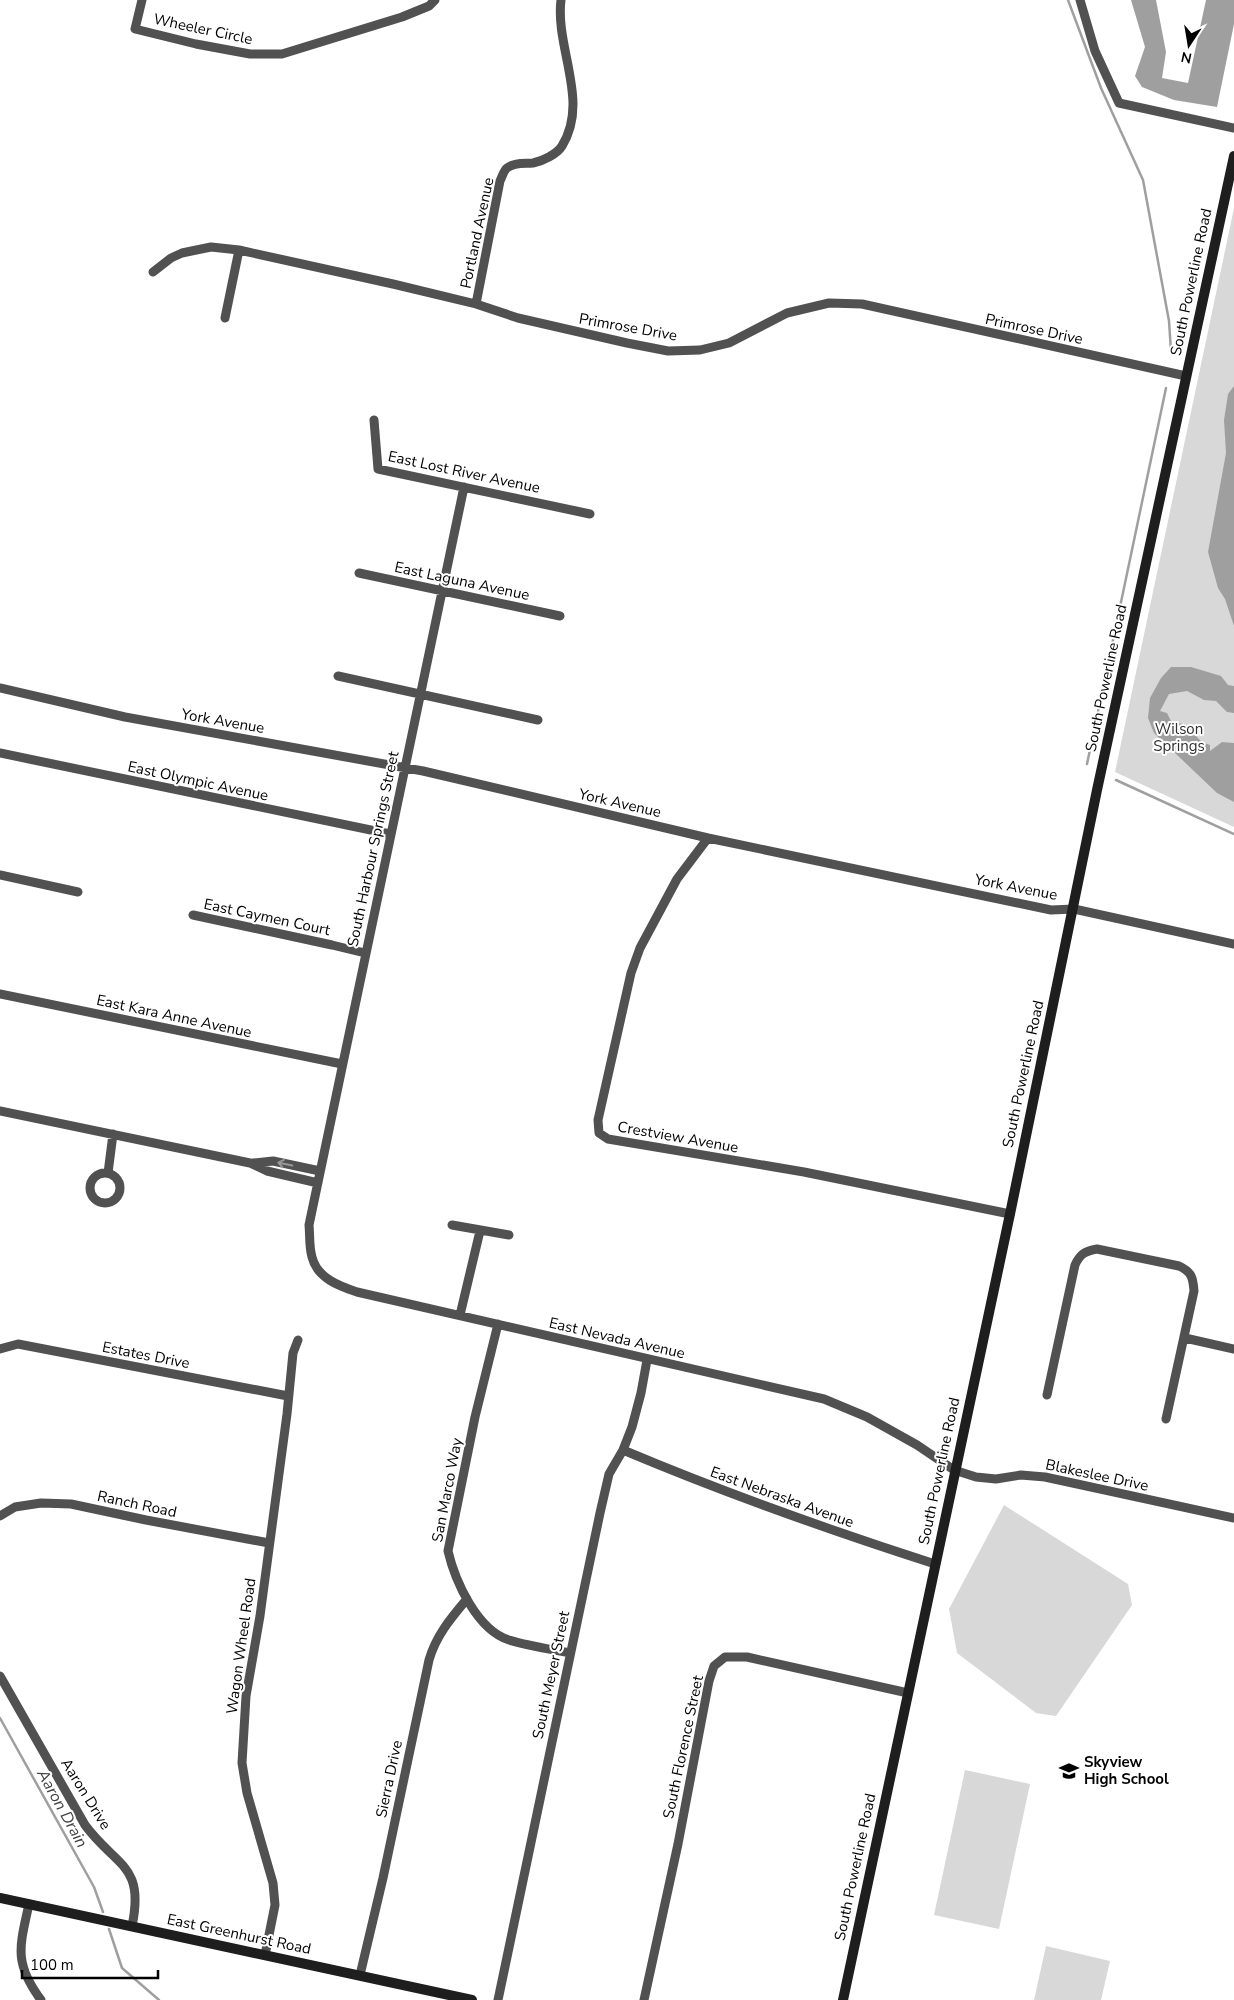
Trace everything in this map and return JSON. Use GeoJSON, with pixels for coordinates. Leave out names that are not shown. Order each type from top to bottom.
{"type":"FeatureCollection","features":[{"type":"Feature","properties":{"kind":"street","name":"Wheeler Circle"},"geometry":{"type":"LineString","coordinates":[[142,0],[135,29],[196,44],[250,54],[282,54],[402,17],[429,6],[435,0]]}},
{"type":"Feature","properties":{"kind":"street","name":"Portland Avenue"},"geometry":{"type":"LineString","coordinates":[[476,304],[500,181],[507,168],[521,162],[534,163],[554,155],[562,146],[567,135],[574,109],[562,36],[561,0]]}},
{"type":"Feature","properties":{"kind":"street"},"geometry":{"type":"LineString","coordinates":[[1080,0],[1095,51],[1119,103],[1234,128]]}},
{"type":"Feature","properties":{"kind":"street","name":"South Powerline Road"},"geometry":{"type":"LineString","coordinates":[[843,2000],[1100,780],[1234,156]]}},
{"type":"Feature","properties":{"kind":"street","name":"Primrose Drive"},"geometry":{"type":"LineString","coordinates":[[153,272],[171,258],[182,253],[211,247],[239,250],[476,304],[518,318],[668,351],[700,350],[728,343],[787,313],[829,303],[862,304],[1186,376]]}},
{"type":"Feature","properties":{"kind":"street"},"geometry":{"type":"LineString","coordinates":[[225,318],[239,250]]}},
{"type":"Feature","properties":{"kind":"street","name":"East Lost River Avenue"},"geometry":{"type":"LineString","coordinates":[[374,420],[378,468],[590,514]]}},
{"type":"Feature","properties":{"kind":"street","name":"South Harbour Springs Street"},"geometry":{"type":"LineString","coordinates":[[311,1216],[464,487]]}},
{"type":"Feature","properties":{"kind":"street","name":"East Laguna Avenue"},"geometry":{"type":"LineString","coordinates":[[359,573],[560,616]]}},
{"type":"Feature","properties":{"kind":"street"},"geometry":{"type":"LineString","coordinates":[[338,676],[538,720]]}},
{"type":"Feature","properties":{"kind":"street","name":"York Avenue"},"geometry":{"type":"LineString","coordinates":[[0,688],[125,717],[404,768],[708,838],[1051,910],[1074,909],[1234,944]]}},
{"type":"Feature","properties":{"kind":"street","name":"East Olympic Avenue"},"geometry":{"type":"LineString","coordinates":[[0,753],[390,834]]}},
{"type":"Feature","properties":{"kind":"street","name":"Crestview Avenue"},"geometry":{"type":"LineString","coordinates":[[708,838],[677,879],[640,948],[631,973],[598,1120],[599,1133],[608,1139],[804,1172],[1010,1214]]}},
{"type":"Feature","properties":{"kind":"street"},"geometry":{"type":"LineString","coordinates":[[0,875],[78,892]]}},
{"type":"Feature","properties":{"kind":"street","name":"East Caymen Court"},"geometry":{"type":"LineString","coordinates":[[192,915],[365,953]]}},
{"type":"Feature","properties":{"kind":"street","name":"East Kara Anne Avenue"},"geometry":{"type":"LineString","coordinates":[[0,994],[342,1064]]}},
{"type":"Feature","properties":{"kind":"street"},"geometry":{"type":"LineString","coordinates":[[0,1111],[250,1163],[267,1171],[318,1183]]}},
{"type":"Feature","properties":{"kind":"street"},"geometry":{"type":"LineString","coordinates":[[108,1173],[113,1134]]}},
{"type":"Feature","properties":{"kind":"street"},"geometry":{"type":"LineString","coordinates":[[250,1163],[273,1162],[320,1171]]}},
{"type":"Feature","properties":{"kind":"street","name":"East Nevada Avenue"},"geometry":{"type":"LineString","coordinates":[[311,1216],[309,1225],[312,1258],[320,1271],[333,1284],[357,1292],[824,1400],[868,1417],[917,1445],[954,1470]]}},
{"type":"Feature","properties":{"kind":"street"},"geometry":{"type":"LineString","coordinates":[[452,1226],[509,1235]]}},
{"type":"Feature","properties":{"kind":"street"},"geometry":{"type":"LineString","coordinates":[[460,1315],[480,1231]]}},
{"type":"Feature","properties":{"kind":"street"},"geometry":{"type":"LineString","coordinates":[[1047,1395],[1060,1331],[1079,1256],[1087,1250],[1097,1249],[1180,1266],[1188,1270],[1193,1278],[1194,1291],[1166,1419]]}},
{"type":"Feature","properties":{"kind":"street","name":"San Marco Way"},"geometry":{"type":"LineString","coordinates":[[498,1324],[473,1426],[448,1551],[453,1571],[467,1600],[487,1626],[508,1640],[570,1653]]}},
{"type":"Feature","properties":{"kind":"street"},"geometry":{"type":"LineString","coordinates":[[1185,1338],[1234,1349]]}},
{"type":"Feature","properties":{"kind":"street","name":"Wagon Wheel Road"},"geometry":{"type":"LineString","coordinates":[[265,1955],[275,1905],[273,1883],[247,1793],[242,1763],[246,1696],[260,1616],[293,1353],[298,1340]]}},
{"type":"Feature","properties":{"kind":"street","name":"Estates Drive"},"geometry":{"type":"LineString","coordinates":[[0,1349],[18,1344],[288,1396]]}},
{"type":"Feature","properties":{"kind":"street","name":"South Meyer Street"},"geometry":{"type":"LineString","coordinates":[[498,2000],[609,1474],[623,1450],[641,1393],[647,1360]]}},
{"type":"Feature","properties":{"kind":"street","name":"East Nebraska Avenue"},"geometry":{"type":"LineString","coordinates":[[623,1450],[711,1487],[866,1542],[935,1564]]}},
{"type":"Feature","properties":{"kind":"street","name":"Blakeslee Drive"},"geometry":{"type":"LineString","coordinates":[[954,1470],[976,1477],[996,1479],[1021,1475],[1045,1477],[1234,1518]]}},
{"type":"Feature","properties":{"kind":"street","name":"Ranch Road"},"geometry":{"type":"LineString","coordinates":[[0,1516],[15,1507],[41,1503],[71,1504],[269,1543]]}},
{"type":"Feature","properties":{"kind":"street","name":"Sierra Drive"},"geometry":{"type":"LineString","coordinates":[[360,1975],[383,1878],[428,1660],[434,1644],[446,1623],[467,1600]]}},
{"type":"Feature","properties":{"kind":"street","name":"South Florence Street"},"geometry":{"type":"LineString","coordinates":[[644,2000],[678,1844],[709,1681],[714,1666],[726,1657],[747,1657],[908,1693]]}},
{"type":"Feature","properties":{"kind":"street","name":"Aaron Drive"},"geometry":{"type":"LineString","coordinates":[[0,1676],[85,1825],[95,1839],[126,1867],[132,1879],[135,1893],[136,1908],[132,1926]]}},
{"type":"Feature","properties":{"kind":"street","name":"East Greenhurst Road"},"geometry":{"type":"LineString","coordinates":[[0,1898],[472,2000]]}},
{"type":"Feature","properties":{"kind":"street"},"geometry":{"type":"LineString","coordinates":[[29,1904],[20,1946],[20,1960],[25,1975],[41,2000]]}},
{"type":"Feature","properties":{"kind":"green space","name":"Wilson Springs"},"geometry":{"type":"Polygon","coordinates":[[[1234,208],[1234,827],[1115,772],[1234,208]]]}},
{"type":"Feature","properties":{"kind":"green space"},"geometry":{"type":"Polygon","coordinates":[[[1004,1505],[1128,1584],[1132,1605],[1056,1716],[1036,1713],[957,1653],[949,1609],[1004,1505]]]}},
{"type":"Feature","properties":{"kind":"green space"},"geometry":{"type":"Polygon","coordinates":[[[965,1770],[1030,1784],[999,1929],[934,1915],[965,1770]]]}},
{"type":"Feature","properties":{"kind":"green space"},"geometry":{"type":"Polygon","coordinates":[[[1046,1946],[1110,1961],[1101,2000],[1034,2000],[1046,1946]]]}},
{"type":"Feature","properties":{"kind":"shaded area"},"geometry":{"type":"Polygon","coordinates":[[[1131,0],[1156,0],[1166,52],[1162,78],[1188,83],[1206,0],[1234,0],[1234,24],[1217,107],[1174,100],[1142,87],[1135,76],[1145,47],[1131,0]]]}},
{"type":"Feature","properties":{"kind":"shaded area"},"geometry":{"type":"Polygon","coordinates":[[[1234,386],[1234,626],[1225,599],[1218,588],[1208,552],[1226,453],[1224,420],[1228,394],[1234,386]]]}},
{"type":"Feature","properties":{"kind":"shaded area"},"geometry":{"type":"Polygon","coordinates":[[[1171,667],[1191,667],[1221,676],[1228,685],[1234,686],[1234,713],[1227,712],[1216,701],[1204,700],[1187,691],[1169,694],[1160,711],[1167,713],[1171,721],[1190,726],[1190,730],[1202,742],[1210,745],[1210,751],[1222,742],[1234,743],[1234,802],[1217,793],[1154,733],[1148,718],[1150,698],[1161,678],[1171,667]]]}},
{"type":"Feature","properties":{"kind":"waterway"},"geometry":{"type":"LineString","coordinates":[[1068,0],[1101,88],[1143,180],[1169,321],[1171,351]]}},
{"type":"Feature","properties":{"kind":"waterway"},"geometry":{"type":"LineString","coordinates":[[1087,764],[1166,388]]}},
{"type":"Feature","properties":{"kind":"waterway"},"geometry":{"type":"LineString","coordinates":[[1116,780],[1234,834]]}},
{"type":"Feature","properties":{"kind":"waterway","name":"Aaron Drain"},"geometry":{"type":"LineString","coordinates":[[0,1718],[94,1887],[103,1912]]}},
{"type":"Feature","properties":{"kind":"waterway","name":"Aaron Drain"},"geometry":{"type":"LineString","coordinates":[[109,1929],[122,1968],[159,2000]]}},
{"type":"Feature","properties":{"kind":"place","name":"Skyview High School"},"geometry":{"type":"Point","coordinates":[1069,1771]}}]}
